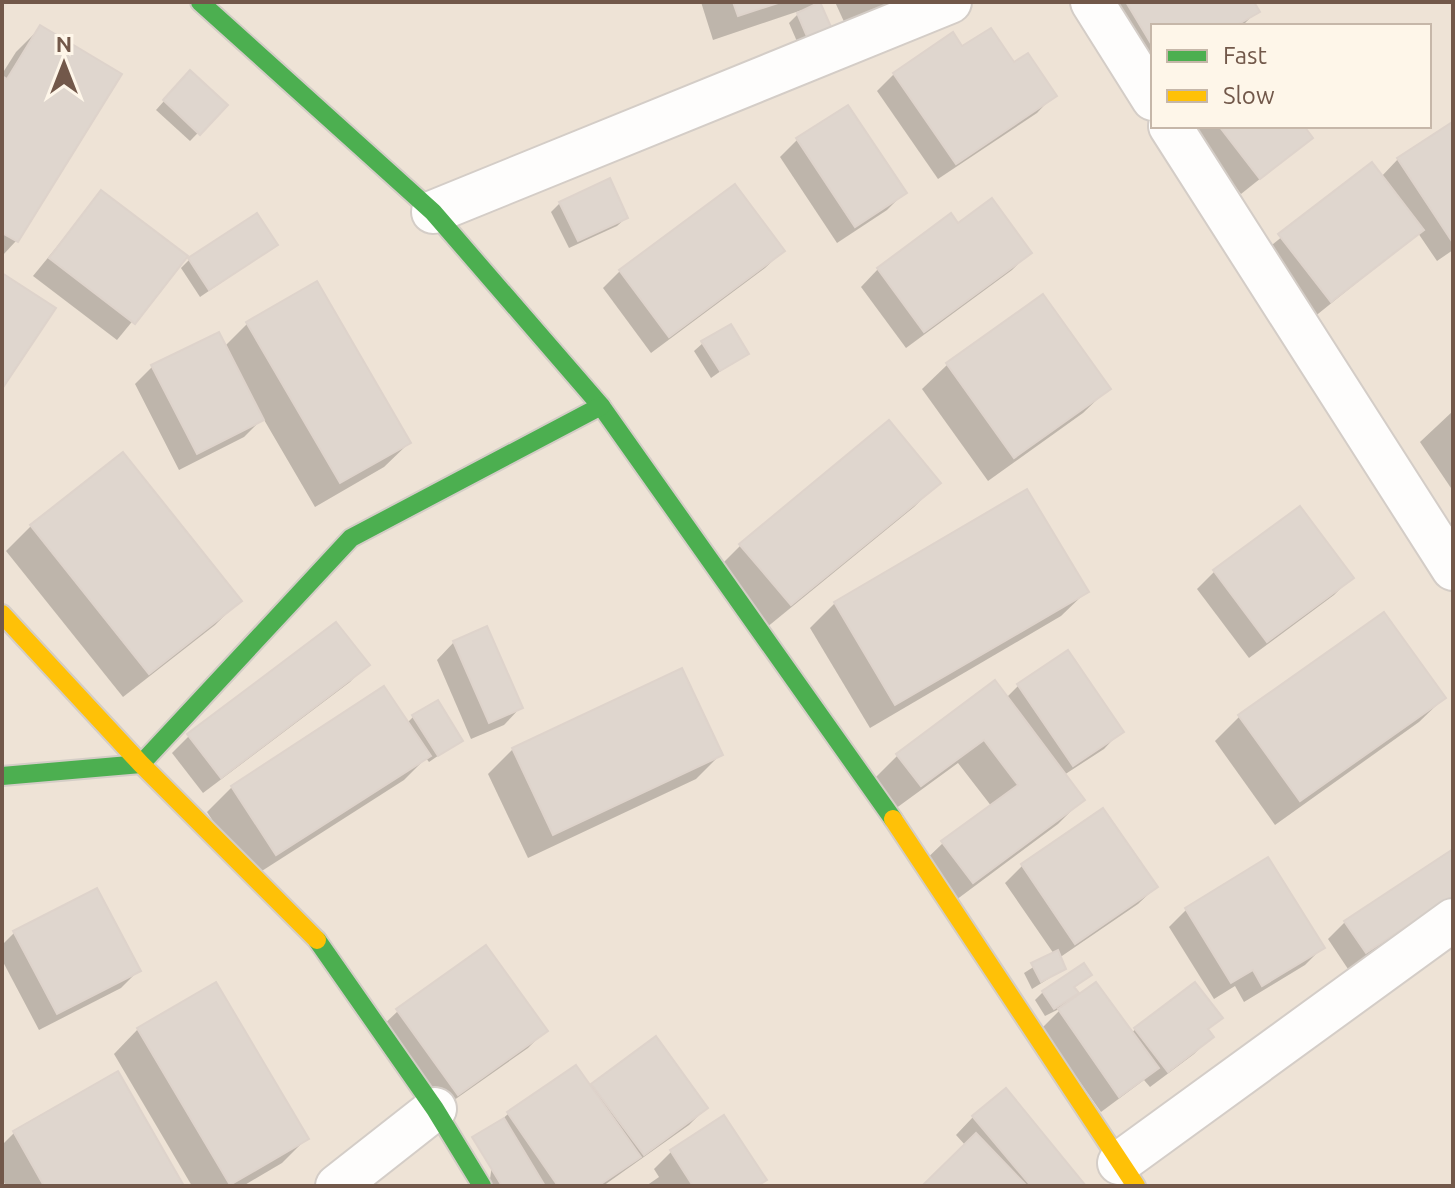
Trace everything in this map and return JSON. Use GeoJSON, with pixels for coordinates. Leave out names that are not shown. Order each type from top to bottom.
{"type":"FeatureCollection","features":[{"type":"Feature","properties":{"kind":"street"},"geometry":{"type":"LineString","coordinates":[[200,2],[433,212],[601,406],[856,764],[1128,1174],[1453,920]]}},
{"type":"Feature","properties":{"kind":"street"},"geometry":{"type":"LineString","coordinates":[[433,212],[950,2]]}},
{"type":"Feature","properties":{"kind":"street"},"geometry":{"type":"LineString","coordinates":[[1092,2],[1151,96]]}},
{"type":"Feature","properties":{"kind":"street"},"geometry":{"type":"LineString","coordinates":[[1171,128],[1453,569]]}},
{"type":"Feature","properties":{"kind":"street"},"geometry":{"type":"LineString","coordinates":[[2,776],[141,764],[351,538],[601,406]]}},
{"type":"Feature","properties":{"kind":"street"},"geometry":{"type":"LineString","coordinates":[[2,614],[141,764],[328,951],[435,1109],[482,1186]]}},
{"type":"Feature","properties":{"kind":"street"},"geometry":{"type":"LineString","coordinates":[[337,1186],[435,1109]]}},
{"type":"Feature","properties":{"kind":"shaded area"},"geometry":{"type":"Polygon","coordinates":[[[2,2],[1453,2],[1453,1186],[2,1186],[2,2]]]}},
{"type":"Feature","properties":{"kind":"building"},"geometry":{"type":"Polygon","coordinates":[[[733,2],[781,2],[738,16],[733,2]]]}},
{"type":"Feature","properties":{"kind":"building"},"geometry":{"type":"Polygon","coordinates":[[[820,2],[835,36],[811,46],[797,13],[820,2]]]}},
{"type":"Feature","properties":{"kind":"building"},"geometry":{"type":"Polygon","coordinates":[[[1126,2],[1254,2],[1260,12],[1239,24],[1151,24],[1151,44],[1126,2]]]}},
{"type":"Feature","properties":{"kind":"building"},"geometry":{"type":"Polygon","coordinates":[[[40,25],[122,74],[18,242],[2,233],[2,76],[7,79],[40,25]]]}},
{"type":"Feature","properties":{"kind":"building"},"geometry":{"type":"Polygon","coordinates":[[[991,28],[1014,62],[1028,53],[1057,96],[956,164],[893,73],[953,32],[962,46],[991,28]]]}},
{"type":"Feature","properties":{"kind":"building"},"geometry":{"type":"Polygon","coordinates":[[[190,70],[228,105],[200,135],[163,100],[190,70]]]}},
{"type":"Feature","properties":{"kind":"building"},"geometry":{"type":"Polygon","coordinates":[[[848,105],[907,193],[855,227],[796,138],[848,105]]]}},
{"type":"Feature","properties":{"kind":"building"},"geometry":{"type":"Polygon","coordinates":[[[1451,123],[1453,126],[1453,243],[1397,158],[1451,123]]]}},
{"type":"Feature","properties":{"kind":"building"},"geometry":{"type":"Polygon","coordinates":[[[1221,128],[1306,128],[1313,138],[1260,179],[1221,128]]]}},
{"type":"Feature","properties":{"kind":"building"},"geometry":{"type":"Polygon","coordinates":[[[1372,162],[1424,230],[1331,302],[1278,234],[1372,162]]]}},
{"type":"Feature","properties":{"kind":"building"},"geometry":{"type":"Polygon","coordinates":[[[610,178],[628,218],[578,241],[559,202],[610,178]]]}},
{"type":"Feature","properties":{"kind":"building"},"geometry":{"type":"Polygon","coordinates":[[[735,184],[785,251],[669,337],[619,270],[735,184]]]}},
{"type":"Feature","properties":{"kind":"building"},"geometry":{"type":"Polygon","coordinates":[[[101,190],[188,256],[135,324],[49,258],[101,190]]]}},
{"type":"Feature","properties":{"kind":"building"},"geometry":{"type":"Polygon","coordinates":[[[992,198],[1032,253],[924,332],[877,268],[951,213],[958,223],[992,198]]]}},
{"type":"Feature","properties":{"kind":"building"},"geometry":{"type":"Polygon","coordinates":[[[257,213],[278,245],[209,290],[188,258],[257,213]]]}},
{"type":"Feature","properties":{"kind":"building"},"geometry":{"type":"Polygon","coordinates":[[[2,273],[56,308],[2,389],[2,273]]]}},
{"type":"Feature","properties":{"kind":"building"},"geometry":{"type":"Polygon","coordinates":[[[317,281],[411,443],[340,483],[246,322],[317,281]]]}},
{"type":"Feature","properties":{"kind":"building"},"geometry":{"type":"Polygon","coordinates":[[[1043,294],[1111,389],[1014,458],[946,363],[1043,294]]]}},
{"type":"Feature","properties":{"kind":"building"},"geometry":{"type":"Polygon","coordinates":[[[731,324],[749,354],[720,371],[701,341],[731,324]]]}},
{"type":"Feature","properties":{"kind":"building"},"geometry":{"type":"Polygon","coordinates":[[[219,332],[264,420],[197,454],[151,365],[219,332]]]}},
{"type":"Feature","properties":{"kind":"building"},"geometry":{"type":"Polygon","coordinates":[[[889,420],[941,483],[791,605],[739,544],[889,420]]]}},
{"type":"Feature","properties":{"kind":"building"},"geometry":{"type":"Polygon","coordinates":[[[123,452],[242,601],[149,674],[30,525],[123,452]]]}},
{"type":"Feature","properties":{"kind":"building"},"geometry":{"type":"Polygon","coordinates":[[[1027,489],[1089,592],[895,705],[834,602],[1027,489]]]}},
{"type":"Feature","properties":{"kind":"building"},"geometry":{"type":"Polygon","coordinates":[[[1300,506],[1354,578],[1267,642],[1213,570],[1300,506]]]}},
{"type":"Feature","properties":{"kind":"building"},"geometry":{"type":"Polygon","coordinates":[[[1384,612],[1446,698],[1300,801],[1238,715],[1384,612]]]}},
{"type":"Feature","properties":{"kind":"building"},"geometry":{"type":"Polygon","coordinates":[[[336,622],[370,665],[221,778],[187,734],[336,622]]]}},
{"type":"Feature","properties":{"kind":"building"},"geometry":{"type":"Polygon","coordinates":[[[487,626],[523,708],[489,723],[453,641],[487,626]]]}},
{"type":"Feature","properties":{"kind":"building"},"geometry":{"type":"Polygon","coordinates":[[[1068,650],[1124,732],[1073,766],[1017,684],[1068,650]]]}},
{"type":"Feature","properties":{"kind":"building"},"geometry":{"type":"Polygon","coordinates":[[[682,668],[723,755],[553,835],[512,748],[682,668]]]}},
{"type":"Feature","properties":{"kind":"building"},"geometry":{"type":"Polygon","coordinates":[[[995,680],[1085,800],[973,883],[941,841],[1018,785],[984,740],[921,786],[896,754],[995,680]]]}},
{"type":"Feature","properties":{"kind":"building"},"geometry":{"type":"Polygon","coordinates":[[[384,686],[431,756],[276,855],[231,786],[384,686]]]}},
{"type":"Feature","properties":{"kind":"building"},"geometry":{"type":"Polygon","coordinates":[[[438,700],[463,741],[438,756],[412,715],[438,700]]]}},
{"type":"Feature","properties":{"kind":"building"},"geometry":{"type":"Polygon","coordinates":[[[1103,808],[1158,887],[1075,944],[1021,864],[1103,808]]]}},
{"type":"Feature","properties":{"kind":"building"},"geometry":{"type":"Polygon","coordinates":[[[1453,849],[1453,896],[1366,953],[1344,921],[1453,849]]]}},
{"type":"Feature","properties":{"kind":"building"},"geometry":{"type":"Polygon","coordinates":[[[1268,857],[1325,948],[1262,986],[1253,970],[1231,983],[1185,908],[1268,857]]]}},
{"type":"Feature","properties":{"kind":"building"},"geometry":{"type":"Polygon","coordinates":[[[97,888],[141,971],[57,1014],[13,931],[97,888]]]}},
{"type":"Feature","properties":{"kind":"building"},"geometry":{"type":"Polygon","coordinates":[[[486,945],[548,1031],[458,1095],[396,1009],[486,945]]]}},
{"type":"Feature","properties":{"kind":"building"},"geometry":{"type":"Polygon","coordinates":[[[1058,950],[1066,969],[1041,982],[1031,963],[1058,950]]]}},
{"type":"Feature","properties":{"kind":"building"},"geometry":{"type":"Polygon","coordinates":[[[1084,963],[1092,975],[1074,987],[1079,993],[1054,1009],[1042,991],[1084,963]]]}},
{"type":"Feature","properties":{"kind":"building"},"geometry":{"type":"Polygon","coordinates":[[[216,982],[309,1139],[230,1185],[137,1028],[216,982]]]}},
{"type":"Feature","properties":{"kind":"building"},"geometry":{"type":"Polygon","coordinates":[[[1096,982],[1159,1068],[1119,1097],[1058,1009],[1096,982]]]}},
{"type":"Feature","properties":{"kind":"building"},"geometry":{"type":"Polygon","coordinates":[[[1195,982],[1223,1018],[1208,1029],[1214,1037],[1168,1072],[1134,1028],[1195,982]]]}},
{"type":"Feature","properties":{"kind":"building"},"geometry":{"type":"Polygon","coordinates":[[[656,1036],[708,1108],[644,1155],[591,1084],[656,1036]]]}},
{"type":"Feature","properties":{"kind":"building"},"geometry":{"type":"Polygon","coordinates":[[[576,1065],[641,1157],[598,1186],[558,1186],[507,1112],[576,1065]]]}},
{"type":"Feature","properties":{"kind":"building"},"geometry":{"type":"Polygon","coordinates":[[[118,1071],[184,1186],[44,1186],[13,1131],[118,1071]]]}},
{"type":"Feature","properties":{"kind":"building"},"geometry":{"type":"Polygon","coordinates":[[[1006,1088],[1086,1186],[1031,1186],[972,1116],[1006,1088]]]}},
{"type":"Feature","properties":{"kind":"building"},"geometry":{"type":"Polygon","coordinates":[[[724,1115],[767,1180],[757,1186],[693,1186],[670,1150],[724,1115]]]}},
{"type":"Feature","properties":{"kind":"building"},"geometry":{"type":"Polygon","coordinates":[[[504,1118],[545,1186],[502,1186],[472,1137],[504,1118]]]}},
{"type":"Feature","properties":{"kind":"building"},"geometry":{"type":"Polygon","coordinates":[[[976,1133],[1027,1186],[922,1186],[976,1133]]]}},
{"type":"Feature","properties":{"kind":"traffic: fast"},"geometry":{"type":"LineString","coordinates":[[200,2],[433,212],[601,406],[893,819]]}},
{"type":"Feature","properties":{"kind":"traffic: fast"},"geometry":{"type":"LineString","coordinates":[[2,776],[141,764],[351,538],[601,406]]}},
{"type":"Feature","properties":{"kind":"traffic: fast"},"geometry":{"type":"LineString","coordinates":[[317,940],[435,1109],[482,1186]]}},
{"type":"Feature","properties":{"kind":"traffic: slow"},"geometry":{"type":"LineString","coordinates":[[2,614],[141,764],[317,940]]}},
{"type":"Feature","properties":{"kind":"traffic: slow"},"geometry":{"type":"LineString","coordinates":[[893,819],[1136,1186]]}}]}
